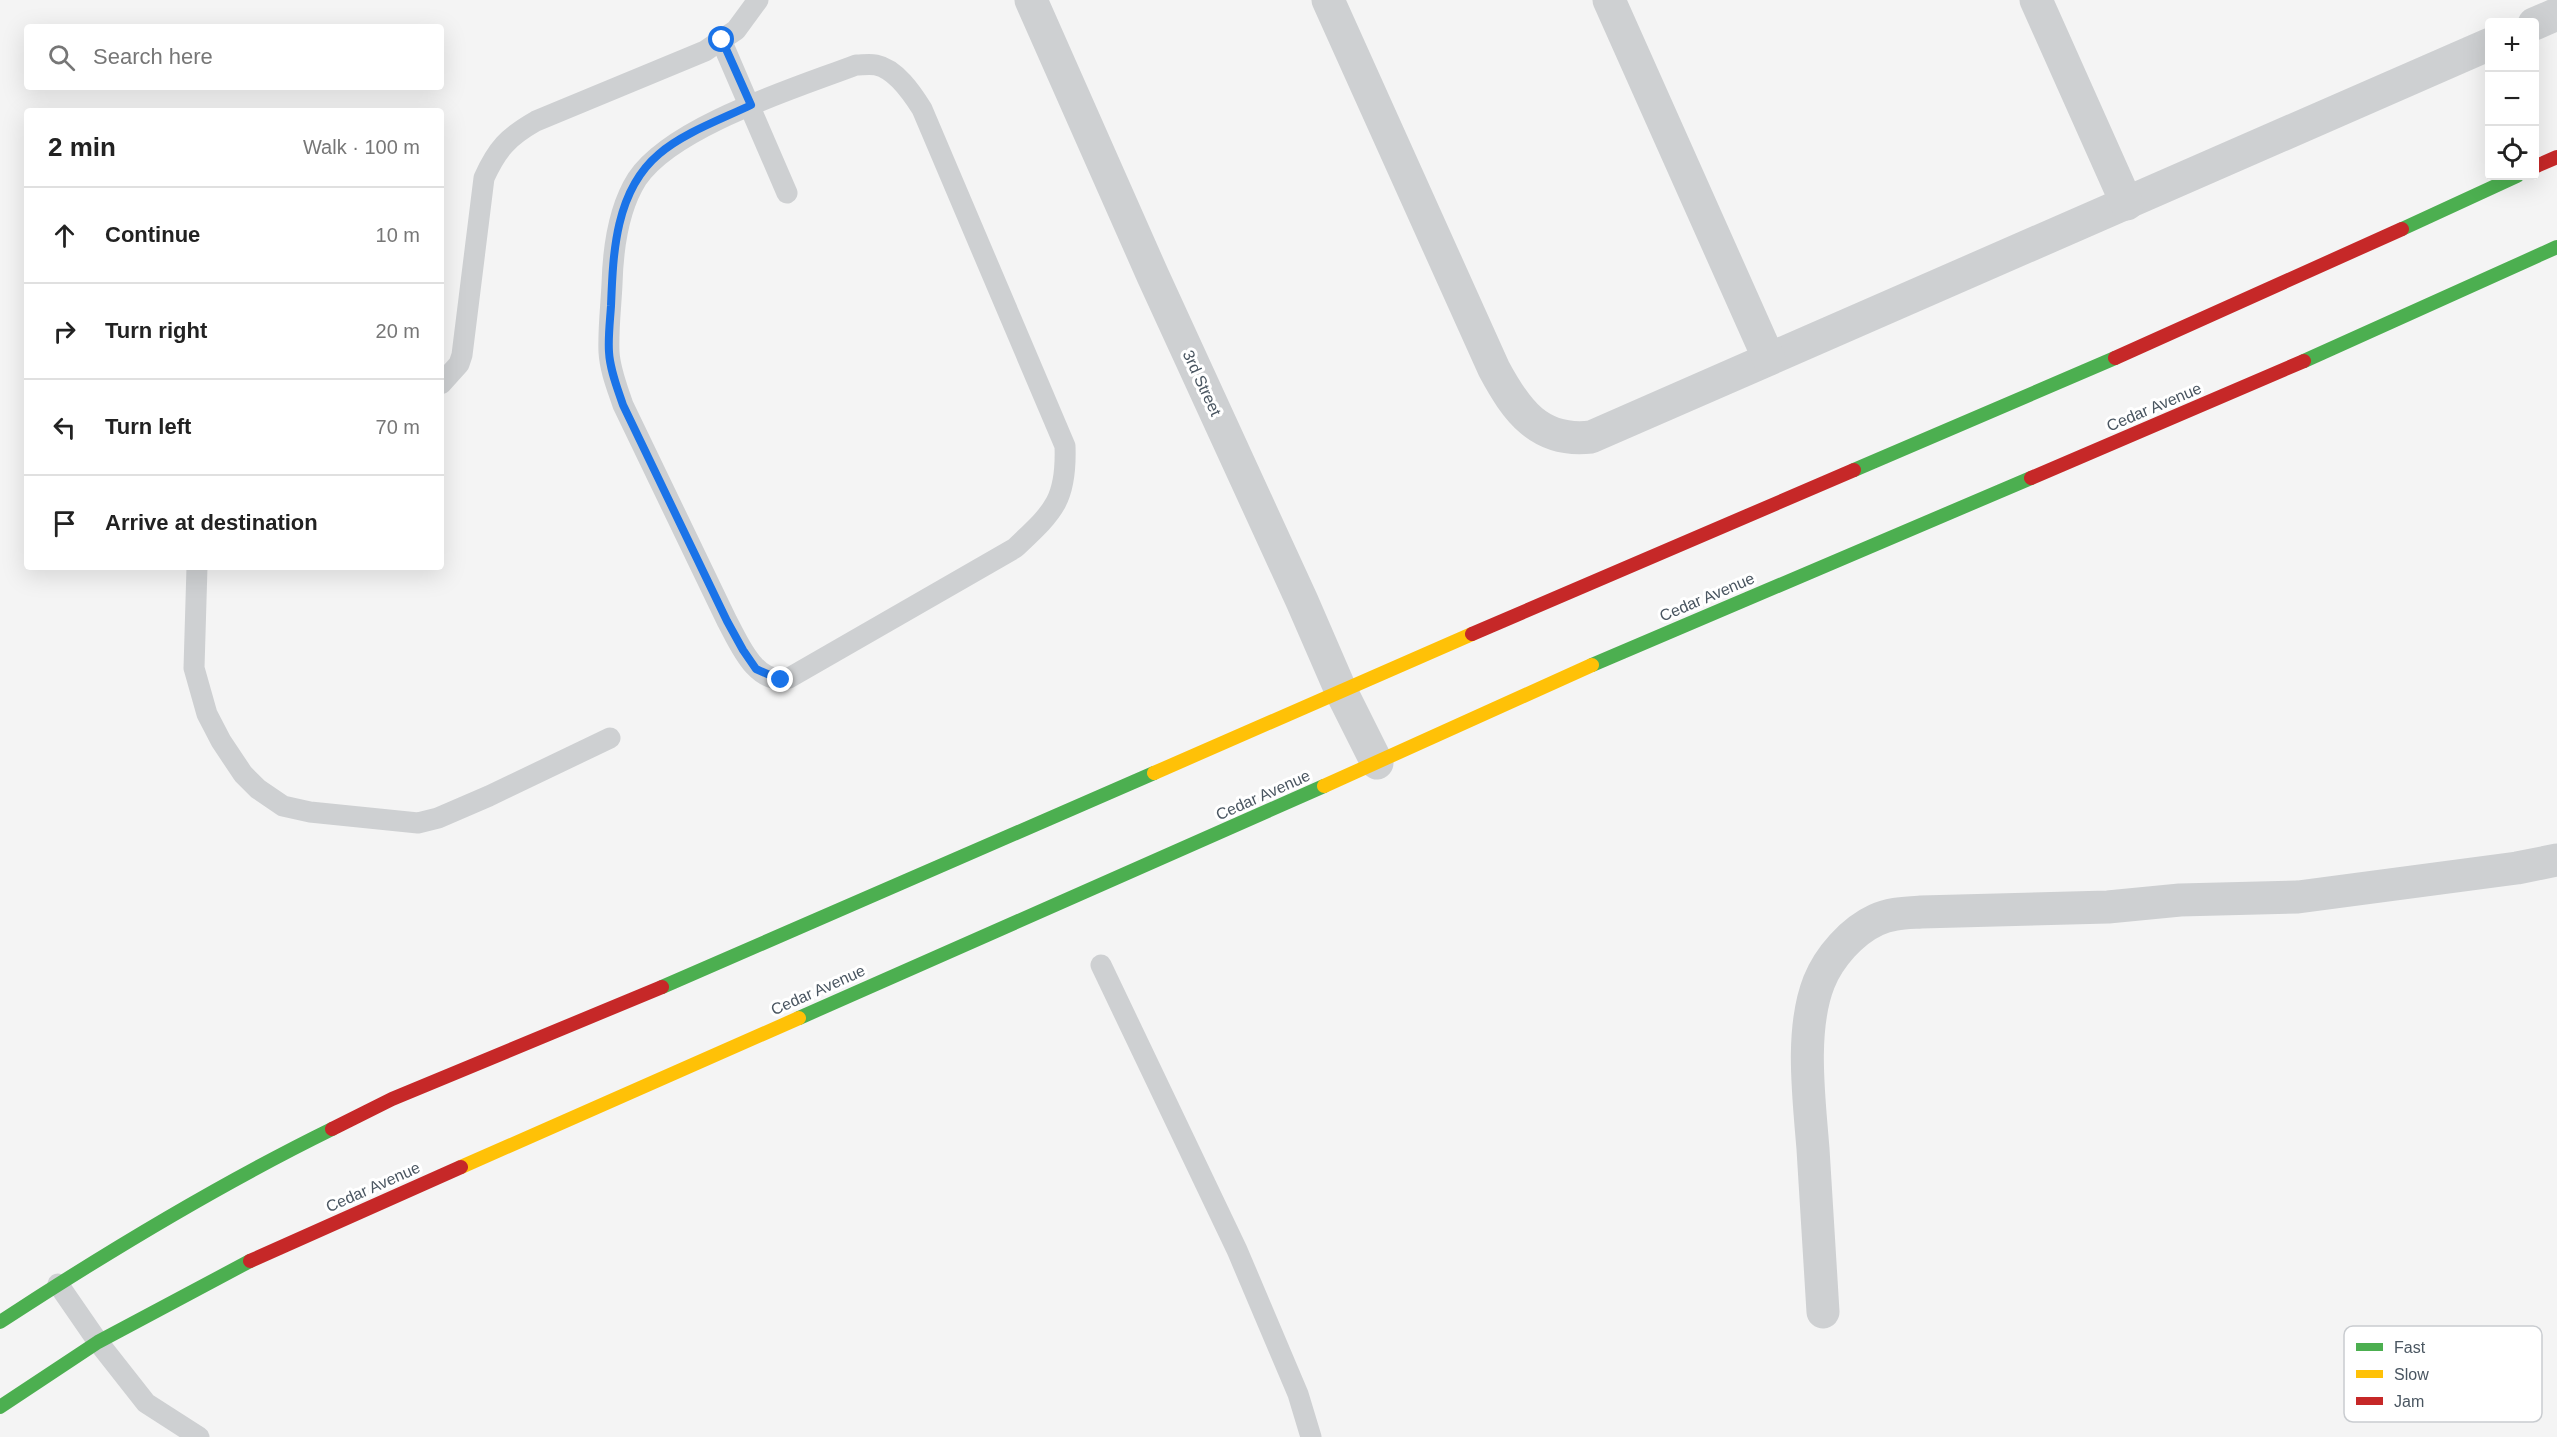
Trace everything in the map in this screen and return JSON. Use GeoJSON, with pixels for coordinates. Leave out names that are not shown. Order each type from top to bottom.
{"type":"FeatureCollection","features":[{"type":"Feature","properties":{"kind":"main road"},"geometry":{"type":"LineString","coordinates":[[2539,166],[2557,157]]}},
{"type":"Feature","properties":{"kind":"main road"},"geometry":{"type":"LineString","coordinates":[[0,1322],[58,1284],[289,1150],[392,1099],[703,970],[1341,691],[2179,330],[2508,180]]}},
{"type":"Feature","properties":{"kind":"main road","name":"Cedar Avenue"},"geometry":{"type":"LineString","coordinates":[[0,1407],[98,1342],[231,1270],[321,1229],[1377,763],[1555,681],[2290,367],[2557,247]]}},
{"type":"Feature","properties":{"kind":"street","name":"3rd Street"},"geometry":{"type":"LineString","coordinates":[[1031,0],[1341,691],[1377,763]]}},
{"type":"Feature","properties":{"kind":"street"},"geometry":{"type":"LineString","coordinates":[[1328,0],[1494,369],[1520,412],[1543,429],[1574,439],[1591,437],[2485,46]]}},
{"type":"Feature","properties":{"kind":"street"},"geometry":{"type":"LineString","coordinates":[[1609,0],[1769,359]]}},
{"type":"Feature","properties":{"kind":"street"},"geometry":{"type":"LineString","coordinates":[[2036,0],[2127,204]]}},
{"type":"Feature","properties":{"kind":"street"},"geometry":{"type":"LineString","coordinates":[[2539,22],[2557,14]]}},
{"type":"Feature","properties":{"kind":"street"},"geometry":{"type":"LineString","coordinates":[[1824,1312],[1809,1096],[1809,1021],[1819,981],[1838,950],[1859,930],[1877,919],[1899,913],[2108,907],[2180,900],[2298,897],[2557,860]]}},
{"type":"Feature","properties":{"kind":"lane"},"geometry":{"type":"LineString","coordinates":[[444,381],[459,364],[462,355],[484,178],[495,153],[519,131],[536,122],[705,51],[736,30],[758,0]]}},
{"type":"Feature","properties":{"kind":"lane"},"geometry":{"type":"LineString","coordinates":[[722,40],[787,193]]}},
{"type":"Feature","properties":{"kind":"lane"},"geometry":{"type":"LineString","coordinates":[[856,65],[877,65],[891,72],[910,90],[922,109],[1065,446],[1066,474],[1057,502],[1045,520],[1016,548],[789,678],[781,680],[756,669],[727,621],[623,405],[609,351],[614,256],[621,216],[638,177],[659,154],[751,105],[856,65]]}},
{"type":"Feature","properties":{"kind":"lane"},"geometry":{"type":"LineString","coordinates":[[197,570],[194,668],[207,714],[221,741],[243,774],[258,789],[283,806],[310,812],[418,823],[438,818],[489,796],[610,738]]}},
{"type":"Feature","properties":{"kind":"lane"},"geometry":{"type":"LineString","coordinates":[[1101,966],[1237,1250],[1298,1394],[1309,1423],[1311,1437]]}},
{"type":"Feature","properties":{"kind":"lane"},"geometry":{"type":"LineString","coordinates":[[58,1284],[98,1342],[146,1403],[199,1437]]}},
{"type":"Feature","properties":{"kind":"traffic: fast"},"geometry":{"type":"LineString","coordinates":[[2402,229],[2508,180]]}},
{"type":"Feature","properties":{"kind":"traffic: fast"},"geometry":{"type":"LineString","coordinates":[[2304,361],[2557,247]]}},
{"type":"Feature","properties":{"kind":"traffic: fast"},"geometry":{"type":"LineString","coordinates":[[1854,470],[2115,358]]}},
{"type":"Feature","properties":{"kind":"traffic: fast"},"geometry":{"type":"LineString","coordinates":[[1592,665],[2031,478]]}},
{"type":"Feature","properties":{"kind":"traffic: fast"},"geometry":{"type":"LineString","coordinates":[[662,987],[1154,773]]}},
{"type":"Feature","properties":{"kind":"traffic: fast"},"geometry":{"type":"LineString","coordinates":[[799,1018],[1324,786]]}},
{"type":"Feature","properties":{"kind":"traffic: fast"},"geometry":{"type":"LineString","coordinates":[[0,1322],[163,1220],[289,1150],[332,1129]]}},
{"type":"Feature","properties":{"kind":"traffic: fast"},"geometry":{"type":"LineString","coordinates":[[0,1407],[98,1342],[250,1261]]}},
{"type":"Feature","properties":{"kind":"traffic: slow"},"geometry":{"type":"LineString","coordinates":[[1154,773],[1472,634]]}},
{"type":"Feature","properties":{"kind":"traffic: slow"},"geometry":{"type":"LineString","coordinates":[[1324,786],[1592,665]]}},
{"type":"Feature","properties":{"kind":"traffic: slow"},"geometry":{"type":"LineString","coordinates":[[461,1167],[799,1018]]}},
{"type":"Feature","properties":{"kind":"traffic: jam"},"geometry":{"type":"LineString","coordinates":[[2539,165],[2557,157]]}},
{"type":"Feature","properties":{"kind":"traffic: jam"},"geometry":{"type":"LineString","coordinates":[[2115,358],[2402,229]]}},
{"type":"Feature","properties":{"kind":"traffic: jam"},"geometry":{"type":"LineString","coordinates":[[2031,478],[2304,361]]}},
{"type":"Feature","properties":{"kind":"traffic: jam"},"geometry":{"type":"LineString","coordinates":[[1472,634],[1854,470]]}},
{"type":"Feature","properties":{"kind":"traffic: jam"},"geometry":{"type":"LineString","coordinates":[[332,1129],[392,1099],[662,987]]}},
{"type":"Feature","properties":{"kind":"traffic: jam"},"geometry":{"type":"LineString","coordinates":[[250,1261],[461,1167]]}},
{"type":"Feature","properties":{"kind":"route"},"geometry":{"type":"LineString","coordinates":[[722,40],[751,105],[659,154],[638,177],[621,216],[612,266],[609,351],[623,405],[727,621],[756,669],[781,680]]}}]}
